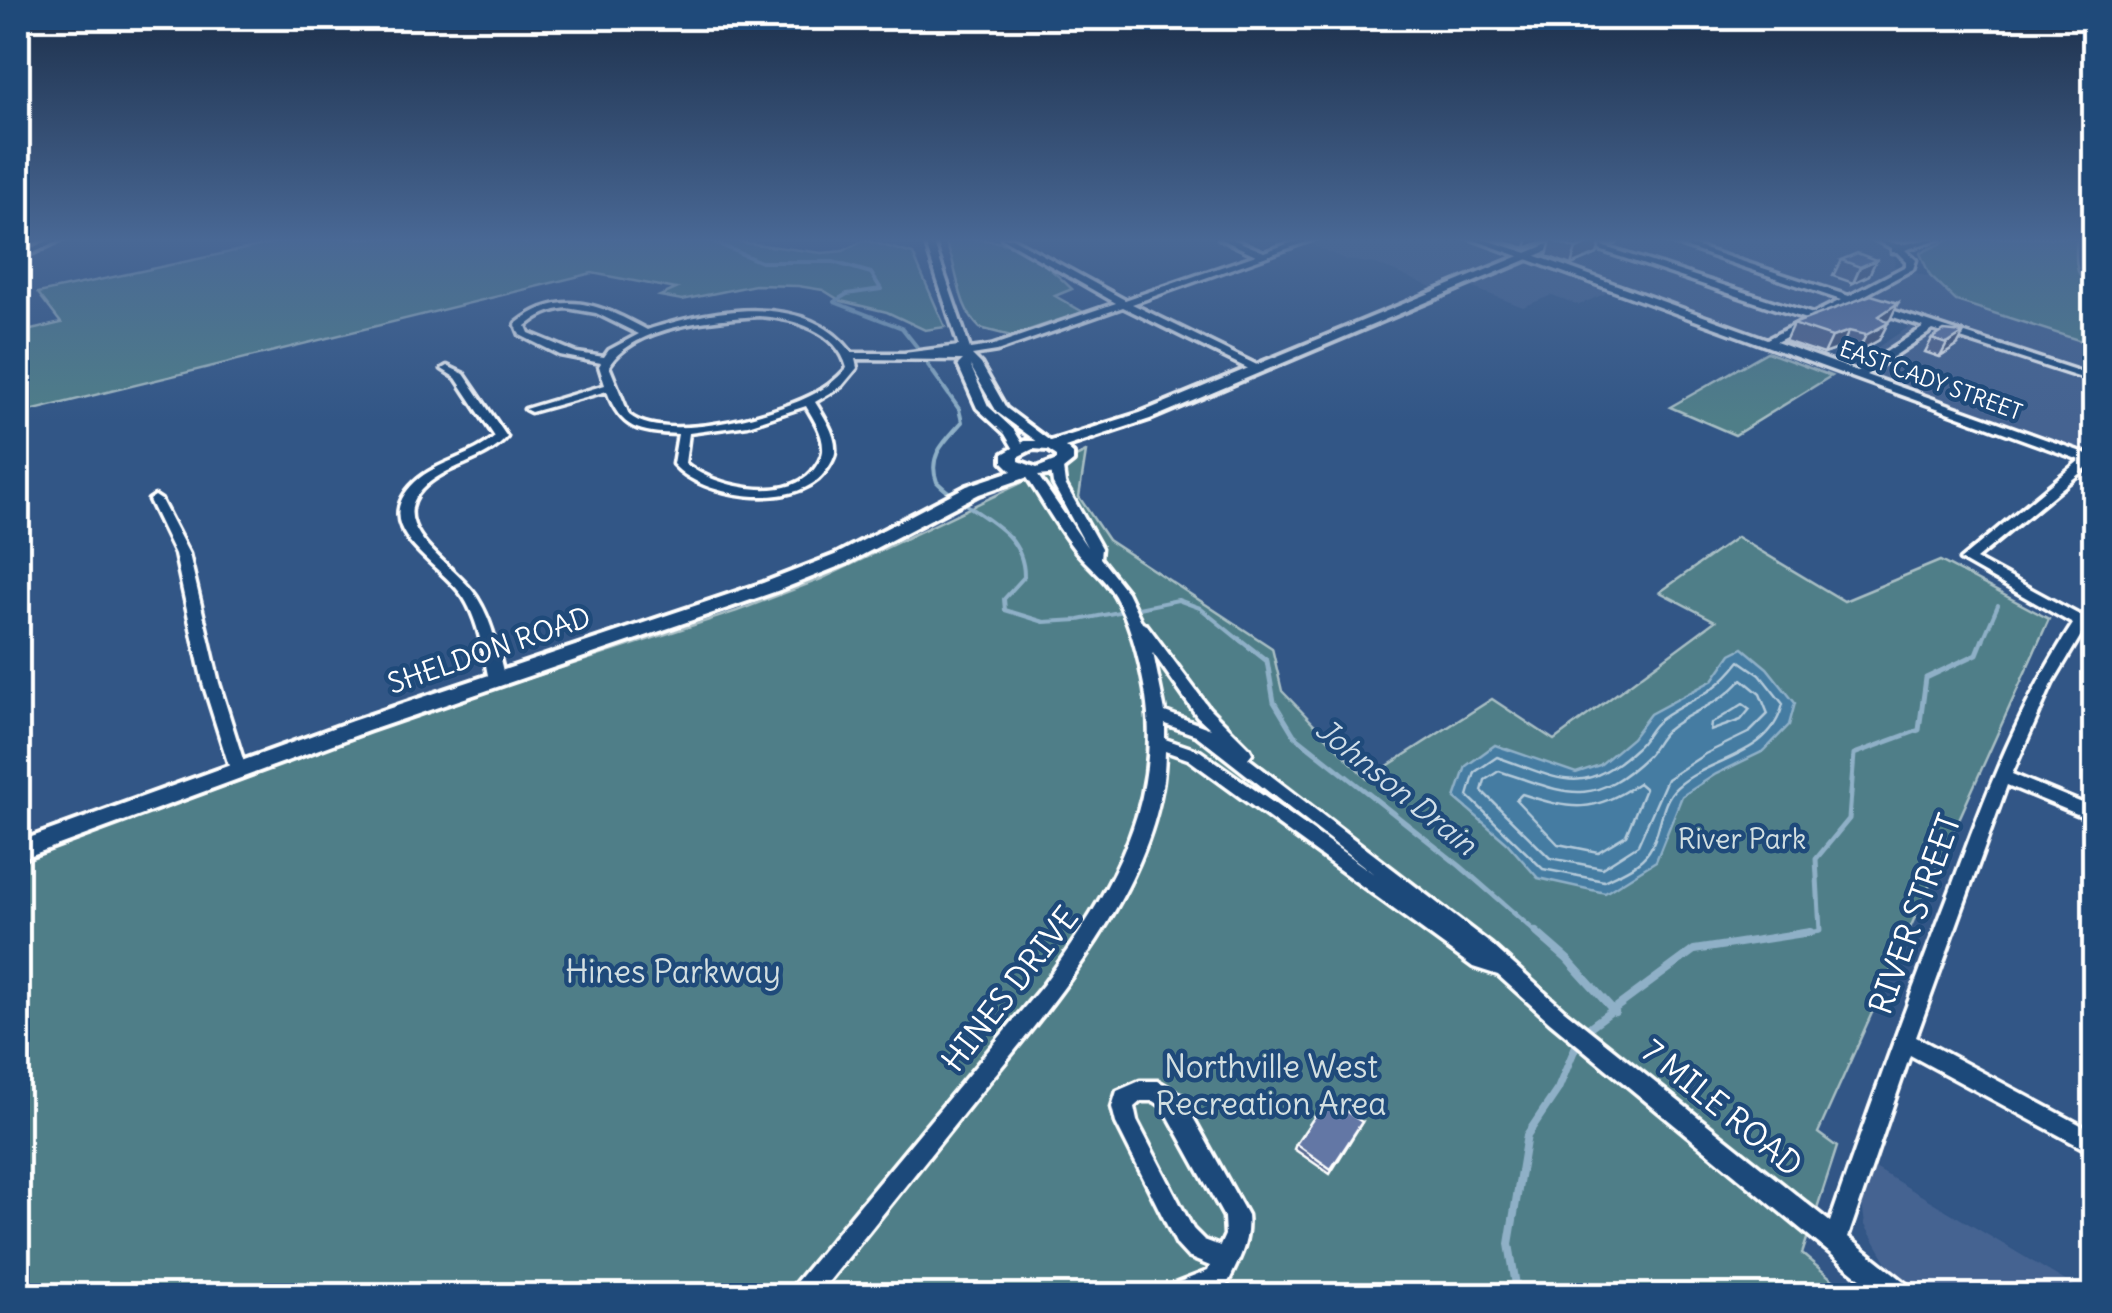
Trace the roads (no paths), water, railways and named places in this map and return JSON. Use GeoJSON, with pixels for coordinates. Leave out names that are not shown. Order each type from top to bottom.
{"type":"FeatureCollection","features":[{"type":"Feature","properties":{"kind":"main road"},"geometry":{"type":"LineString","coordinates":[[1028,472],[1014,454],[1145,416],[1424,299]]}},
{"type":"Feature","properties":{"kind":"main road","name":"SHELDON ROAD"},"geometry":{"type":"LineString","coordinates":[[18,851],[238,769],[813,571],[969,493],[1062,464],[1145,416]]}},
{"type":"Feature","properties":{"kind":"main road"},"geometry":{"type":"LineString","coordinates":[[1049,445],[1062,464]]}},
{"type":"Feature","properties":{"kind":"main road","name":"SHELDON ROAD"},"geometry":{"type":"LineString","coordinates":[[969,493],[1014,454]]}},
{"type":"Feature","properties":{"kind":"main road"},"geometry":{"type":"LineString","coordinates":[[969,493],[1024,484],[1042,489]]}},
{"type":"Feature","properties":{"kind":"street"},"geometry":{"type":"LineString","coordinates":[[948,299],[967,355],[1001,410],[1049,445]]}},
{"type":"Feature","properties":{"kind":"street"},"geometry":{"type":"LineString","coordinates":[[1116,299],[1257,369]]}},
{"type":"Feature","properties":{"kind":"street"},"geometry":{"type":"LineString","coordinates":[[849,356],[967,355],[1138,299]]}},
{"type":"Feature","properties":{"kind":"street","name":"EAST CADY STREET"},"geometry":{"type":"LineString","coordinates":[[1648,299],[2093,458]]}},
{"type":"Feature","properties":{"kind":"street"},"geometry":{"type":"LineString","coordinates":[[1757,299],[1817,319]]}},
{"type":"Feature","properties":{"kind":"street"},"geometry":{"type":"LineString","coordinates":[[1768,342],[1851,299]]}},
{"type":"Feature","properties":{"kind":"street"},"geometry":{"type":"LineString","coordinates":[[1852,299],[2094,378]]}},
{"type":"Feature","properties":{"kind":"street"},"geometry":{"type":"LineString","coordinates":[[605,360],[623,414],[630,422],[654,430],[684,430],[810,404],[846,380],[852,368],[849,356],[820,330],[772,313],[738,314],[646,333],[615,349],[605,360],[588,360],[553,350],[525,335],[521,325],[558,306],[585,305],[646,333]]}},
{"type":"Feature","properties":{"kind":"street"},"geometry":{"type":"LineString","coordinates":[[1859,374],[1932,326]]}},
{"type":"Feature","properties":{"kind":"street"},"geometry":{"type":"LineString","coordinates":[[967,355],[963,365],[983,408],[1015,438],[1014,454]]}},
{"type":"Feature","properties":{"kind":"street"},"geometry":{"type":"LineString","coordinates":[[447,368],[460,376],[501,437],[492,446],[452,461],[428,477],[408,498],[405,520],[417,542],[471,597],[497,679]]}},
{"type":"Feature","properties":{"kind":"street"},"geometry":{"type":"LineString","coordinates":[[531,409],[612,386]]}},
{"type":"Feature","properties":{"kind":"street"},"geometry":{"type":"LineString","coordinates":[[684,430],[678,451],[679,464],[687,472],[746,492],[786,492],[812,480],[830,453],[825,430],[810,404]]}},
{"type":"Feature","properties":{"kind":"street"},"geometry":{"type":"LineString","coordinates":[[2088,625],[1967,560],[2093,458]]}},
{"type":"Feature","properties":{"kind":"street"},"geometry":{"type":"LineString","coordinates":[[1062,464],[1059,484],[1094,548],[1094,558]]}},
{"type":"Feature","properties":{"kind":"street"},"geometry":{"type":"LineString","coordinates":[[1028,472],[1082,550],[1094,558],[1118,590],[1203,712],[1325,827]]}},
{"type":"Feature","properties":{"kind":"street"},"geometry":{"type":"LineString","coordinates":[[155,500],[182,554],[211,683],[238,769]]}},
{"type":"Feature","properties":{"kind":"street","name":"HINES DRIVE"},"geometry":{"type":"LineString","coordinates":[[801,1296],[1083,949],[1136,850],[1160,743],[1153,675],[1133,616]]}},
{"type":"Feature","properties":{"kind":"street","name":"RIVER STREET"},"geometry":{"type":"LineString","coordinates":[[1835,1241],[1902,1041],[2002,776],[2045,679],[2088,625]]}},
{"type":"Feature","properties":{"kind":"street","name":"7 MILE ROAD"},"geometry":{"type":"LineString","coordinates":[[1159,716],[1202,732],[1485,950],[1557,1016],[1902,1296]]}},
{"type":"Feature","properties":{"kind":"street","name":"7 MILE ROAD"},"geometry":{"type":"LineString","coordinates":[[1160,743],[1194,756],[1480,960],[1502,968]]}},
{"type":"Feature","properties":{"kind":"street"},"geometry":{"type":"LineString","coordinates":[[2002,776],[2094,815]]}},
{"type":"Feature","properties":{"kind":"street"},"geometry":{"type":"LineString","coordinates":[[1902,1041],[2094,1143]]}},
{"type":"Feature","properties":{"kind":"street"},"geometry":{"type":"LineString","coordinates":[[1176,1296],[1216,1280],[1226,1260],[1237,1236],[1235,1214],[1172,1101],[1158,1091],[1140,1091],[1125,1098],[1123,1107],[1128,1123],[1185,1237],[1196,1248],[1226,1260]]}},
{"type":"Feature","properties":{"kind":"water"},"geometry":{"type":"Polygon","coordinates":[[[1743,648],[1767,668],[1795,703],[1789,725],[1764,751],[1682,796],[1656,861],[1605,893],[1538,878],[1507,843],[1455,798],[1466,766],[1495,745],[1576,773],[1600,765],[1632,738],[1650,714],[1713,680],[1731,654],[1743,648]]]}},
{"type":"Feature","properties":{"kind":"waterway","name":"Johnson Drain"},"geometry":{"type":"LineString","coordinates":[[838,299],[834,302],[902,328],[917,347]]}},
{"type":"Feature","properties":{"kind":"waterway","name":"Johnson Drain"},"geometry":{"type":"LineString","coordinates":[[928,365],[959,409],[962,422],[936,457],[937,482],[1005,533],[1022,560],[1024,577],[1004,599],[1005,610],[1044,622],[1079,620],[1178,600],[1200,608],[1242,642]]}},
{"type":"Feature","properties":{"kind":"waterway"},"geometry":{"type":"LineString","coordinates":[[1982,642],[1998,605]]}},
{"type":"Feature","properties":{"kind":"waterway","name":"Johnson Drain"},"geometry":{"type":"LineString","coordinates":[[1239,639],[1267,661],[1274,702],[1294,735],[1460,866],[1539,935]]}},
{"type":"Feature","properties":{"kind":"waterway"},"geometry":{"type":"LineString","coordinates":[[1794,935],[1820,931],[1816,859],[1849,819],[1854,754],[1919,730],[1926,678],[1977,654],[1983,639]]}},
{"type":"Feature","properties":{"kind":"waterway","name":"Johnson Drain"},"geometry":{"type":"LineString","coordinates":[[1536,932],[1567,959],[1613,1010]]}},
{"type":"Feature","properties":{"kind":"waterway"},"geometry":{"type":"LineString","coordinates":[[1613,1010],[1694,950],[1810,932]]}},
{"type":"Feature","properties":{"kind":"waterway"},"geometry":{"type":"LineString","coordinates":[[1583,1032],[1613,1010]]}},
{"type":"Feature","properties":{"kind":"waterway"},"geometry":{"type":"LineString","coordinates":[[1523,1296],[1516,1285],[1509,1244],[1527,1135],[1558,1089],[1578,1041]]}},
{"type":"Feature","properties":{"kind":"park label","name":"River Park"},"geometry":{"type":"Point","coordinates":[1742,839]}},
{"type":"Feature","properties":{"kind":"park label","name":"Hines Parkway"},"geometry":{"type":"Point","coordinates":[673,972]}},
{"type":"Feature","properties":{"kind":"park label","name":"Northville West Recreation Area"},"geometry":{"type":"Point","coordinates":[1271,1086]}}]}
